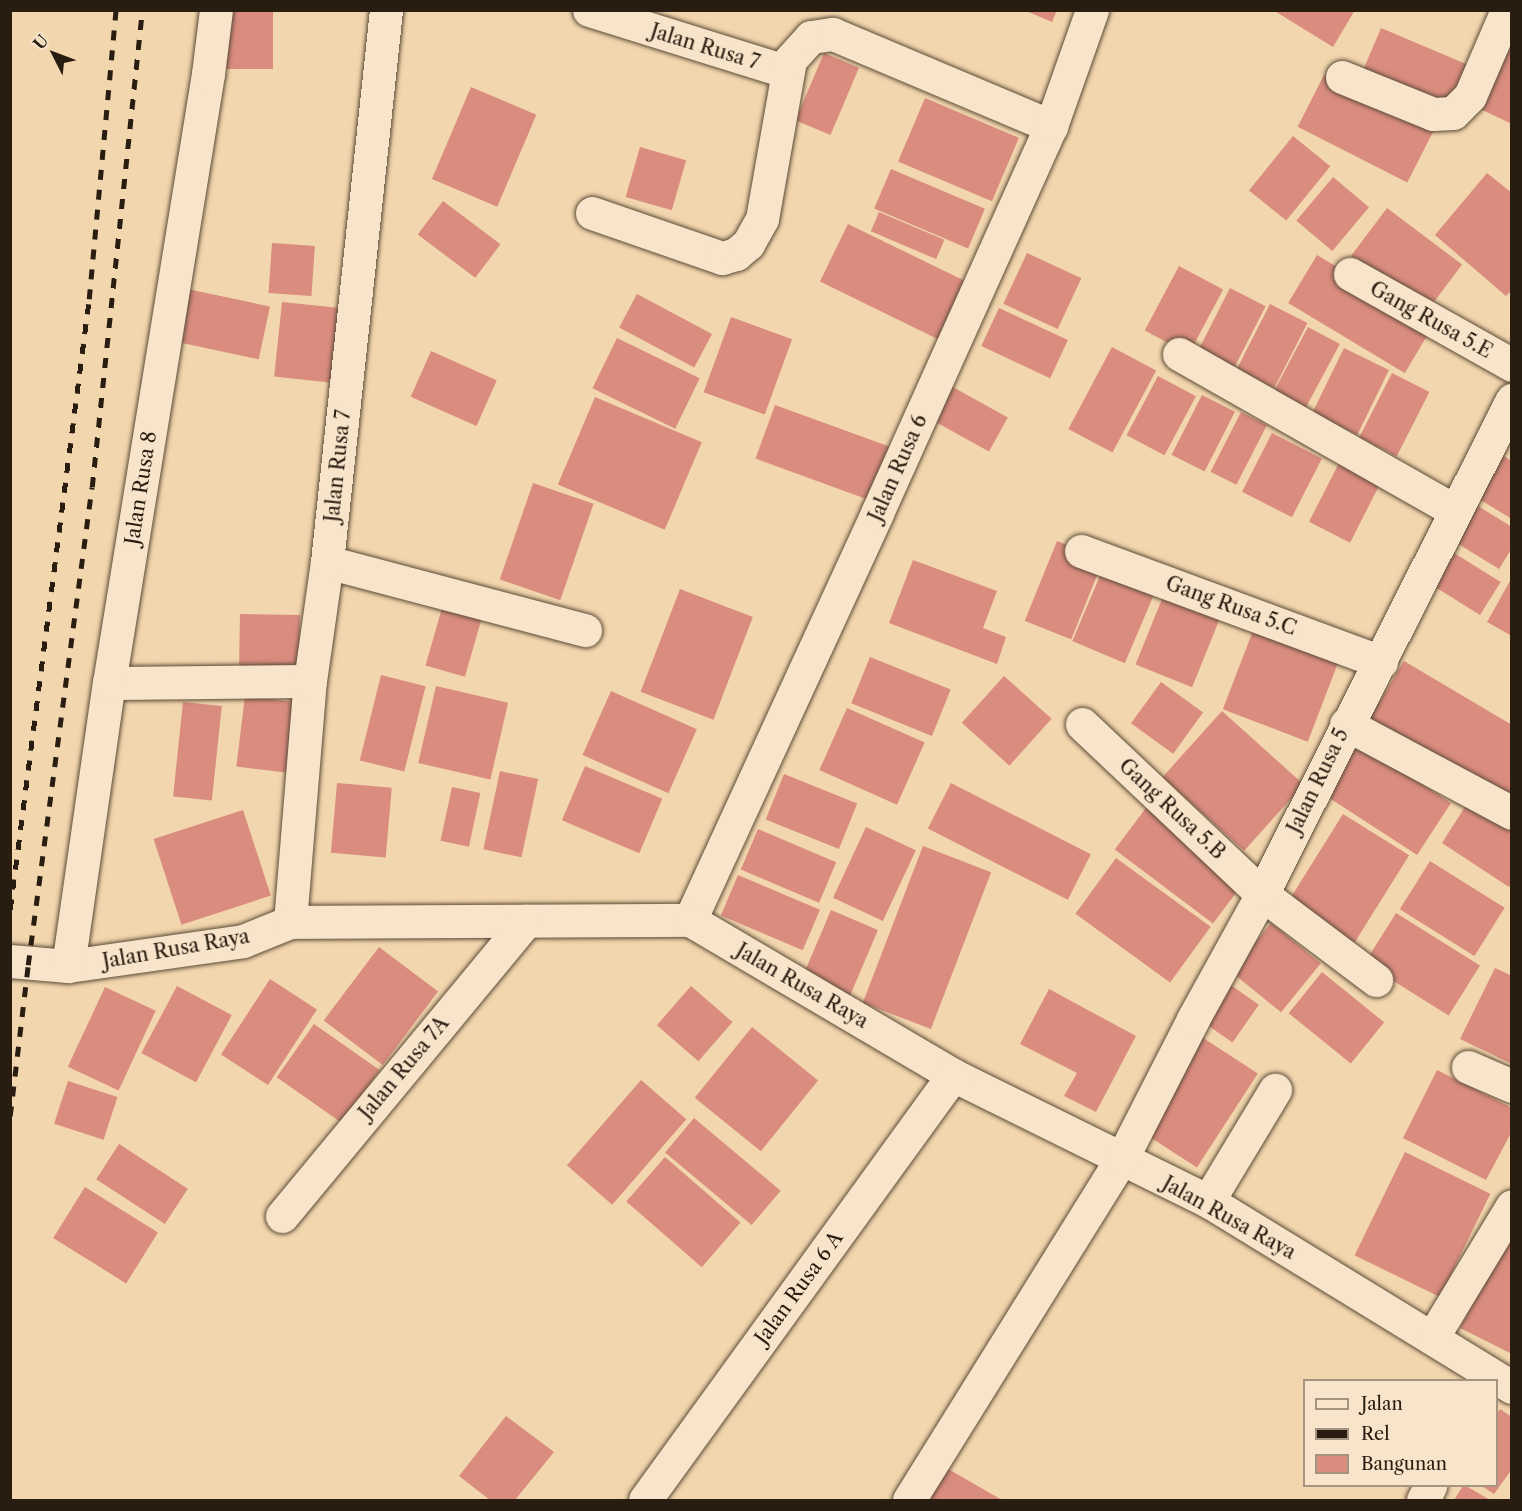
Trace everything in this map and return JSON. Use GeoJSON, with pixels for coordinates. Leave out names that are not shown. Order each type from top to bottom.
{"type":"FeatureCollection","features":[{"type":"Feature","properties":{"kind":"street","name":"Jalan Rusa 8"},"geometry":{"type":"LineString","coordinates":[[68,966],[109,682],[208,74],[216,10]]}},
{"type":"Feature","properties":{"kind":"street","name":"Jalan Rusa 7"},"geometry":{"type":"LineString","coordinates":[[290,922],[310,681],[327,562],[386,10]]}},
{"type":"Feature","properties":{"kind":"street","name":"Jalan Rusa 7"},"geometry":{"type":"LineString","coordinates":[[589,10],[788,72]]}},
{"type":"Feature","properties":{"kind":"street","name":"Jalan Rusa 6"},"geometry":{"type":"LineString","coordinates":[[690,920],[878,513],[1051,126],[1092,10]]}},
{"type":"Feature","properties":{"kind":"street"},"geometry":{"type":"LineString","coordinates":[[1342,77],[1433,114],[1454,113],[1470,96],[1507,10]]}},
{"type":"Feature","properties":{"kind":"street"},"geometry":{"type":"LineString","coordinates":[[592,213],[722,258],[736,254],[748,244],[762,219],[790,60],[800,46],[812,37],[833,34],[1051,126]]}},
{"type":"Feature","properties":{"kind":"street","name":"Gang Rusa 5.E"},"geometry":{"type":"LineString","coordinates":[[1350,274],[1512,365]]}},
{"type":"Feature","properties":{"kind":"street"},"geometry":{"type":"LineString","coordinates":[[1179,354],[1455,511]]}},
{"type":"Feature","properties":{"kind":"street","name":"Jalan Rusa 5"},"geometry":{"type":"LineString","coordinates":[[909,1500],[1121,1160],[1193,1019],[1262,894],[1346,724],[1381,662],[1455,511],[1503,442],[1512,400]]}},
{"type":"Feature","properties":{"kind":"street","name":"Gang Rusa 5.C"},"geometry":{"type":"LineString","coordinates":[[1081,551],[1381,662]]}},
{"type":"Feature","properties":{"kind":"street"},"geometry":{"type":"LineString","coordinates":[[327,562],[585,630]]}},
{"type":"Feature","properties":{"kind":"street"},"geometry":{"type":"LineString","coordinates":[[109,682],[310,681]]}},
{"type":"Feature","properties":{"kind":"street","name":"Gang Rusa 5.B"},"geometry":{"type":"LineString","coordinates":[[1082,724],[1262,894],[1376,980]]}},
{"type":"Feature","properties":{"kind":"street"},"geometry":{"type":"LineString","coordinates":[[1346,724],[1512,813]]}},
{"type":"Feature","properties":{"kind":"street","name":"Jalan Rusa Raya"},"geometry":{"type":"LineString","coordinates":[[10,961],[28,965],[68,966],[243,941],[290,922],[605,923],[690,920],[953,1075],[1208,1201],[1432,1338],[1492,1379]]}},
{"type":"Feature","properties":{"kind":"street","name":"Jalan Rusa 7A"},"geometry":{"type":"LineString","coordinates":[[282,1216],[526,921]]}},
{"type":"Feature","properties":{"kind":"street"},"geometry":{"type":"LineString","coordinates":[[1468,1067],[1512,1086]]}},
{"type":"Feature","properties":{"kind":"street","name":"Jalan Rusa 6 A"},"geometry":{"type":"LineString","coordinates":[[645,1500],[953,1075]]}},
{"type":"Feature","properties":{"kind":"street"},"geometry":{"type":"LineString","coordinates":[[1208,1201],[1275,1090]]}},
{"type":"Feature","properties":{"kind":"street"},"geometry":{"type":"LineString","coordinates":[[1432,1338],[1512,1206]]}},
{"type":"Feature","properties":{"kind":"building"},"geometry":{"type":"Polygon","coordinates":[[[227,10],[273,10],[273,69],[227,69],[227,10]]]}},
{"type":"Feature","properties":{"kind":"building"},"geometry":{"type":"Polygon","coordinates":[[[1024,10],[1057,10],[1052,22],[1024,10]]]}},
{"type":"Feature","properties":{"kind":"building"},"geometry":{"type":"Polygon","coordinates":[[[1273,10],[1355,10],[1333,47],[1273,10]]]}},
{"type":"Feature","properties":{"kind":"building"},"geometry":{"type":"Polygon","coordinates":[[[1381,28],[1467,64],[1447,110],[1361,74],[1381,28]]]}},
{"type":"Feature","properties":{"kind":"building"},"geometry":{"type":"Polygon","coordinates":[[[1503,43],[1512,47],[1512,124],[1474,106],[1503,43]]]}},
{"type":"Feature","properties":{"kind":"building"},"geometry":{"type":"Polygon","coordinates":[[[824,53],[859,68],[830,135],[795,120],[824,53]]]}},
{"type":"Feature","properties":{"kind":"building"},"geometry":{"type":"Polygon","coordinates":[[[1324,75],[1434,131],[1407,183],[1298,127],[1324,75]]]}},
{"type":"Feature","properties":{"kind":"building"},"geometry":{"type":"Polygon","coordinates":[[[471,87],[536,115],[497,207],[432,179],[471,87]]]}},
{"type":"Feature","properties":{"kind":"building"},"geometry":{"type":"Polygon","coordinates":[[[925,98],[1019,138],[992,201],[898,162],[925,98]]]}},
{"type":"Feature","properties":{"kind":"building"},"geometry":{"type":"Polygon","coordinates":[[[1293,136],[1330,166],[1286,221],[1249,190],[1293,136]]]}},
{"type":"Feature","properties":{"kind":"building"},"geometry":{"type":"Polygon","coordinates":[[[640,147],[686,160],[672,210],[626,197],[640,147]]]}},
{"type":"Feature","properties":{"kind":"building"},"geometry":{"type":"Polygon","coordinates":[[[891,169],[985,209],[968,248],[874,209],[891,169]]]}},
{"type":"Feature","properties":{"kind":"building"},"geometry":{"type":"Polygon","coordinates":[[[1487,173],[1512,193],[1512,290],[1506,296],[1435,235],[1487,173]]]}},
{"type":"Feature","properties":{"kind":"building"},"geometry":{"type":"Polygon","coordinates":[[[1333,177],[1369,207],[1332,251],[1296,221],[1333,177]]]}},
{"type":"Feature","properties":{"kind":"building"},"geometry":{"type":"Polygon","coordinates":[[[443,201],[501,244],[475,278],[418,235],[443,201]]]}},
{"type":"Feature","properties":{"kind":"building"},"geometry":{"type":"Polygon","coordinates":[[[1387,208],[1462,265],[1426,312],[1351,256],[1387,208]]]}},
{"type":"Feature","properties":{"kind":"building"},"geometry":{"type":"Polygon","coordinates":[[[879,212],[944,240],[936,259],[871,231],[879,212]]]}},
{"type":"Feature","properties":{"kind":"building"},"geometry":{"type":"Polygon","coordinates":[[[848,224],[970,284],[942,341],[820,282],[848,224]]]}},
{"type":"Feature","properties":{"kind":"building"},"geometry":{"type":"Polygon","coordinates":[[[272,243],[315,246],[311,296],[269,293],[272,243]]]}},
{"type":"Feature","properties":{"kind":"building"},"geometry":{"type":"Polygon","coordinates":[[[1027,253],[1081,278],[1058,329],[1003,304],[1027,253]]]}},
{"type":"Feature","properties":{"kind":"building"},"geometry":{"type":"Polygon","coordinates":[[[1317,255],[1434,325],[1405,373],[1288,303],[1317,255]]]}},
{"type":"Feature","properties":{"kind":"building"},"geometry":{"type":"Polygon","coordinates":[[[1179,266],[1223,289],[1189,354],[1145,330],[1179,266]]]}},
{"type":"Feature","properties":{"kind":"building"},"geometry":{"type":"Polygon","coordinates":[[[178,287],[270,307],[259,359],[167,340],[178,287]]]}},
{"type":"Feature","properties":{"kind":"building"},"geometry":{"type":"Polygon","coordinates":[[[1230,288],[1266,306],[1233,370],[1197,352],[1230,288]]]}},
{"type":"Feature","properties":{"kind":"building"},"geometry":{"type":"Polygon","coordinates":[[[637,294],[712,334],[694,367],[619,328],[637,294]]]}},
{"type":"Feature","properties":{"kind":"building"},"geometry":{"type":"Polygon","coordinates":[[[282,302],[347,309],[339,383],[274,377],[282,302]]]}},
{"type":"Feature","properties":{"kind":"building"},"geometry":{"type":"Polygon","coordinates":[[[1270,304],[1307,323],[1274,388],[1237,369],[1270,304]]]}},
{"type":"Feature","properties":{"kind":"building"},"geometry":{"type":"Polygon","coordinates":[[[999,308],[1068,340],[1050,378],[981,346],[999,308]]]}},
{"type":"Feature","properties":{"kind":"building"},"geometry":{"type":"Polygon","coordinates":[[[731,317],[792,339],[765,414],[704,392],[731,317]]]}},
{"type":"Feature","properties":{"kind":"building"},"geometry":{"type":"Polygon","coordinates":[[[1308,327],[1340,344],[1306,408],[1274,391],[1308,327]]]}},
{"type":"Feature","properties":{"kind":"building"},"geometry":{"type":"Polygon","coordinates":[[[617,338],[700,378],[675,429],[592,388],[617,338]]]}},
{"type":"Feature","properties":{"kind":"building"},"geometry":{"type":"Polygon","coordinates":[[[1112,347],[1156,370],[1112,453],[1068,429],[1112,347]]]}},
{"type":"Feature","properties":{"kind":"building"},"geometry":{"type":"Polygon","coordinates":[[[1344,348],[1389,370],[1357,435],[1312,413],[1344,348]]]}},
{"type":"Feature","properties":{"kind":"building"},"geometry":{"type":"Polygon","coordinates":[[[431,351],[497,380],[476,426],[411,397],[431,351]]]}},
{"type":"Feature","properties":{"kind":"building"},"geometry":{"type":"Polygon","coordinates":[[[1392,373],[1429,392],[1397,456],[1359,437],[1392,373]]]}},
{"type":"Feature","properties":{"kind":"building"},"geometry":{"type":"Polygon","coordinates":[[[1158,376],[1196,396],[1165,455],[1127,435],[1158,376]]]}},
{"type":"Feature","properties":{"kind":"building"},"geometry":{"type":"Polygon","coordinates":[[[951,386],[1008,418],[989,452],[932,420],[951,386]]]}},
{"type":"Feature","properties":{"kind":"building"},"geometry":{"type":"Polygon","coordinates":[[[1202,395],[1235,412],[1205,471],[1172,455],[1202,395]]]}},
{"type":"Feature","properties":{"kind":"building"},"geometry":{"type":"Polygon","coordinates":[[[595,397],[702,442],[665,530],[558,484],[595,397]]]}},
{"type":"Feature","properties":{"kind":"building"},"geometry":{"type":"Polygon","coordinates":[[[775,405],[893,448],[874,502],[756,459],[775,405]]]}},
{"type":"Feature","properties":{"kind":"building"},"geometry":{"type":"Polygon","coordinates":[[[1241,412],[1267,425],[1236,485],[1211,472],[1241,412]]]}},
{"type":"Feature","properties":{"kind":"building"},"geometry":{"type":"Polygon","coordinates":[[[1272,433],[1322,458],[1292,517],[1242,492],[1272,433]]]}},
{"type":"Feature","properties":{"kind":"building"},"geometry":{"type":"Polygon","coordinates":[[[1500,454],[1512,461],[1512,519],[1474,496],[1500,454]]]}},
{"type":"Feature","properties":{"kind":"building"},"geometry":{"type":"Polygon","coordinates":[[[1339,463],[1380,484],[1350,543],[1309,522],[1339,463]]]}},
{"type":"Feature","properties":{"kind":"building"},"geometry":{"type":"Polygon","coordinates":[[[533,483],[594,504],[560,600],[500,579],[533,483]]]}},
{"type":"Feature","properties":{"kind":"building"},"geometry":{"type":"Polygon","coordinates":[[[1470,501],[1512,527],[1512,548],[1499,569],[1447,537],[1470,501]]]}},
{"type":"Feature","properties":{"kind":"building"},"geometry":{"type":"Polygon","coordinates":[[[1057,541],[1103,560],[1071,639],[1025,621],[1057,541]]]}},
{"type":"Feature","properties":{"kind":"building"},"geometry":{"type":"Polygon","coordinates":[[[1443,546],[1501,582],[1480,615],[1422,579],[1443,546]]]}},
{"type":"Feature","properties":{"kind":"building"},"geometry":{"type":"Polygon","coordinates":[[[913,560],[997,591],[983,628],[1006,637],[997,664],[889,623],[913,560]]]}},
{"type":"Feature","properties":{"kind":"building"},"geometry":{"type":"Polygon","coordinates":[[[1102,571],[1154,593],[1125,663],[1072,641],[1102,571]]]}},
{"type":"Feature","properties":{"kind":"building"},"geometry":{"type":"Polygon","coordinates":[[[1510,581],[1512,582],[1512,636],[1487,622],[1510,581]]]}},
{"type":"Feature","properties":{"kind":"building"},"geometry":{"type":"Polygon","coordinates":[[[680,589],[753,617],[713,720],[641,692],[680,589]]]}},
{"type":"Feature","properties":{"kind":"building"},"geometry":{"type":"Polygon","coordinates":[[[1164,594],[1221,617],[1192,687],[1136,664],[1164,594]]]}},
{"type":"Feature","properties":{"kind":"building"},"geometry":{"type":"Polygon","coordinates":[[[444,601],[483,612],[465,677],[426,665],[444,601]]]}},
{"type":"Feature","properties":{"kind":"building"},"geometry":{"type":"Polygon","coordinates":[[[240,614],[300,615],[299,667],[239,666],[240,614]]]}},
{"type":"Feature","properties":{"kind":"building"},"geometry":{"type":"Polygon","coordinates":[[[1254,628],[1339,661],[1308,742],[1223,709],[1254,628]]]}},
{"type":"Feature","properties":{"kind":"building"},"geometry":{"type":"Polygon","coordinates":[[[870,657],[951,690],[932,736],[851,703],[870,657]]]}},
{"type":"Feature","properties":{"kind":"building"},"geometry":{"type":"Polygon","coordinates":[[[1404,661],[1512,725],[1512,794],[1508,799],[1370,718],[1404,661]]]}},
{"type":"Feature","properties":{"kind":"building"},"geometry":{"type":"Polygon","coordinates":[[[381,675],[426,686],[404,772],[360,760],[381,675]]]}},
{"type":"Feature","properties":{"kind":"building"},"geometry":{"type":"Polygon","coordinates":[[[1004,676],[1052,719],[1009,766],[962,723],[1004,676]]]}},
{"type":"Feature","properties":{"kind":"building"},"geometry":{"type":"Polygon","coordinates":[[[1161,682],[1203,713],[1173,754],[1131,723],[1161,682]]]}},
{"type":"Feature","properties":{"kind":"building"},"geometry":{"type":"Polygon","coordinates":[[[436,686],[508,703],[490,780],[418,763],[436,686]]]}},
{"type":"Feature","properties":{"kind":"building"},"geometry":{"type":"Polygon","coordinates":[[[611,691],[697,729],[668,793],[583,755],[611,691]]]}},
{"type":"Feature","properties":{"kind":"building"},"geometry":{"type":"Polygon","coordinates":[[[245,696],[297,702],[288,773],[236,766],[245,696]]]}},
{"type":"Feature","properties":{"kind":"building"},"geometry":{"type":"Polygon","coordinates":[[[183,702],[222,706],[212,801],[173,796],[183,702]]]}},
{"type":"Feature","properties":{"kind":"building"},"geometry":{"type":"Polygon","coordinates":[[[847,708],[925,743],[897,805],[819,770],[847,708]]]}},
{"type":"Feature","properties":{"kind":"building"},"geometry":{"type":"Polygon","coordinates":[[[1222,711],[1304,785],[1244,851],[1162,777],[1222,711]]]}},
{"type":"Feature","properties":{"kind":"building"},"geometry":{"type":"Polygon","coordinates":[[[1357,742],[1451,803],[1417,855],[1323,794],[1357,742]]]}},
{"type":"Feature","properties":{"kind":"building"},"geometry":{"type":"Polygon","coordinates":[[[585,766],[662,799],[639,853],[562,820],[585,766]]]}},
{"type":"Feature","properties":{"kind":"building"},"geometry":{"type":"Polygon","coordinates":[[[500,771],[538,779],[522,857],[483,849],[500,771]]]}},
{"type":"Feature","properties":{"kind":"building"},"geometry":{"type":"Polygon","coordinates":[[[784,774],[857,804],[839,849],[766,819],[784,774]]]}},
{"type":"Feature","properties":{"kind":"building"},"geometry":{"type":"Polygon","coordinates":[[[337,783],[392,788],[386,858],[331,853],[337,783]]]}},
{"type":"Feature","properties":{"kind":"building"},"geometry":{"type":"Polygon","coordinates":[[[951,783],[1091,854],[1068,900],[928,828],[951,783]]]}},
{"type":"Feature","properties":{"kind":"building"},"geometry":{"type":"Polygon","coordinates":[[[452,787],[480,793],[469,847],[441,841],[452,787]]]}},
{"type":"Feature","properties":{"kind":"building"},"geometry":{"type":"Polygon","coordinates":[[[1470,799],[1512,826],[1512,882],[1509,887],[1442,843],[1470,799]]]}},
{"type":"Feature","properties":{"kind":"building"},"geometry":{"type":"Polygon","coordinates":[[[1146,808],[1244,882],[1213,924],[1115,850],[1146,808]]]}},
{"type":"Feature","properties":{"kind":"building"},"geometry":{"type":"Polygon","coordinates":[[[243,810],[271,896],[181,925],[154,839],[243,810]]]}},
{"type":"Feature","properties":{"kind":"building"},"geometry":{"type":"Polygon","coordinates":[[[1343,814],[1409,855],[1352,946],[1286,905],[1343,814]]]}},
{"type":"Feature","properties":{"kind":"building"},"geometry":{"type":"Polygon","coordinates":[[[866,827],[916,850],[883,921],[833,898],[866,827]]]}},
{"type":"Feature","properties":{"kind":"building"},"geometry":{"type":"Polygon","coordinates":[[[758,829],[836,862],[819,903],[741,870],[758,829]]]}},
{"type":"Feature","properties":{"kind":"building"},"geometry":{"type":"Polygon","coordinates":[[[923,846],[991,872],[931,1029],[863,1003],[923,846]]]}},
{"type":"Feature","properties":{"kind":"building"},"geometry":{"type":"Polygon","coordinates":[[[1116,858],[1211,927],[1170,983],[1075,914],[1116,858]]]}},
{"type":"Feature","properties":{"kind":"building"},"geometry":{"type":"Polygon","coordinates":[[[1430,861],[1505,908],[1474,956],[1400,909],[1430,861]]]}},
{"type":"Feature","properties":{"kind":"building"},"geometry":{"type":"Polygon","coordinates":[[[738,875],[820,910],[803,950],[721,916],[738,875]]]}},
{"type":"Feature","properties":{"kind":"building"},"geometry":{"type":"Polygon","coordinates":[[[831,910],[878,930],[850,995],[803,975],[831,910]]]}},
{"type":"Feature","properties":{"kind":"building"},"geometry":{"type":"Polygon","coordinates":[[[1396,913],[1480,965],[1449,1015],[1365,963],[1396,913]]]}},
{"type":"Feature","properties":{"kind":"building"},"geometry":{"type":"Polygon","coordinates":[[[1271,923],[1321,963],[1281,1012],[1231,972],[1271,923]]]}},
{"type":"Feature","properties":{"kind":"building"},"geometry":{"type":"Polygon","coordinates":[[[379,947],[438,992],[383,1065],[324,1020],[379,947]]]}},
{"type":"Feature","properties":{"kind":"building"},"geometry":{"type":"Polygon","coordinates":[[[1495,968],[1512,976],[1512,1064],[1460,1039],[1495,968]]]}},
{"type":"Feature","properties":{"kind":"building"},"geometry":{"type":"Polygon","coordinates":[[[1322,972],[1384,1022],[1351,1064],[1289,1013],[1322,972]]]}},
{"type":"Feature","properties":{"kind":"building"},"geometry":{"type":"Polygon","coordinates":[[[270,979],[317,1009],[268,1085],[221,1054],[270,979]]]}},
{"type":"Feature","properties":{"kind":"building"},"geometry":{"type":"Polygon","coordinates":[[[1222,979],[1259,1005],[1232,1042],[1196,1017],[1222,979]]]}},
{"type":"Feature","properties":{"kind":"building"},"geometry":{"type":"Polygon","coordinates":[[[177,986],[232,1015],[196,1082],[141,1053],[177,986]]]}},
{"type":"Feature","properties":{"kind":"building"},"geometry":{"type":"Polygon","coordinates":[[[691,986],[733,1022],[698,1061],[657,1025],[691,986]]]}},
{"type":"Feature","properties":{"kind":"building"},"geometry":{"type":"Polygon","coordinates":[[[105,987],[156,1011],[119,1090],[68,1067],[105,987]]]}},
{"type":"Feature","properties":{"kind":"building"},"geometry":{"type":"Polygon","coordinates":[[[1049,989],[1136,1036],[1096,1112],[1064,1096],[1077,1073],[1020,1044],[1049,989]]]}},
{"type":"Feature","properties":{"kind":"building"},"geometry":{"type":"Polygon","coordinates":[[[314,1024],[380,1070],[342,1123],[277,1077],[314,1024]]]}},
{"type":"Feature","properties":{"kind":"building"},"geometry":{"type":"Polygon","coordinates":[[[752,1027],[818,1080],[761,1151],[695,1098],[752,1027]]]}},
{"type":"Feature","properties":{"kind":"building"},"geometry":{"type":"Polygon","coordinates":[[[1200,1036],[1258,1074],[1197,1168],[1139,1130],[1200,1036]]]}},
{"type":"Feature","properties":{"kind":"building"},"geometry":{"type":"Polygon","coordinates":[[[1437,1070],[1512,1108],[1512,1131],[1486,1180],[1403,1138],[1437,1070]]]}},
{"type":"Feature","properties":{"kind":"building"},"geometry":{"type":"Polygon","coordinates":[[[641,1080],[686,1119],[612,1205],[567,1165],[641,1080]]]}},
{"type":"Feature","properties":{"kind":"building"},"geometry":{"type":"Polygon","coordinates":[[[68,1081],[117,1097],[104,1140],[54,1124],[68,1081]]]}},
{"type":"Feature","properties":{"kind":"building"},"geometry":{"type":"Polygon","coordinates":[[[694,1118],[781,1191],[752,1225],[665,1152],[694,1118]]]}},
{"type":"Feature","properties":{"kind":"building"},"geometry":{"type":"Polygon","coordinates":[[[119,1144],[188,1189],[165,1224],[96,1179],[119,1144]]]}},
{"type":"Feature","properties":{"kind":"building"},"geometry":{"type":"Polygon","coordinates":[[[1405,1152],[1490,1194],[1440,1297],[1355,1255],[1405,1152]]]}},
{"type":"Feature","properties":{"kind":"building"},"geometry":{"type":"Polygon","coordinates":[[[665,1157],[740,1223],[702,1267],[626,1202],[665,1157]]]}},
{"type":"Feature","properties":{"kind":"building"},"geometry":{"type":"Polygon","coordinates":[[[85,1187],[158,1233],[126,1283],[53,1238],[85,1187]]]}},
{"type":"Feature","properties":{"kind":"building"},"geometry":{"type":"Polygon","coordinates":[[[1512,1224],[1512,1354],[1460,1328],[1512,1224]]]}},
{"type":"Feature","properties":{"kind":"building"},"geometry":{"type":"Polygon","coordinates":[[[1500,1409],[1512,1417],[1512,1469],[1494,1494],[1484,1487],[1498,1487],[1498,1412],[1500,1409]]]}},
{"type":"Feature","properties":{"kind":"building"},"geometry":{"type":"Polygon","coordinates":[[[506,1416],[554,1452],[515,1500],[490,1500],[459,1476],[506,1416]]]}},
{"type":"Feature","properties":{"kind":"building"},"geometry":{"type":"Polygon","coordinates":[[[943,1466],[1002,1500],[923,1500],[943,1466]]]}},
{"type":"Feature","properties":{"kind":"building"},"geometry":{"type":"Polygon","coordinates":[[[1462,1487],[1468,1487],[1490,1500],[1454,1500],[1462,1487]]]}},
{"type":"Feature","properties":{"kind":"railway"},"geometry":{"type":"LineString","coordinates":[[10,909],[89,299],[116,10]]}},
{"type":"Feature","properties":{"kind":"railway"},"geometry":{"type":"LineString","coordinates":[[10,1116],[92,487],[142,10]]}}]}
